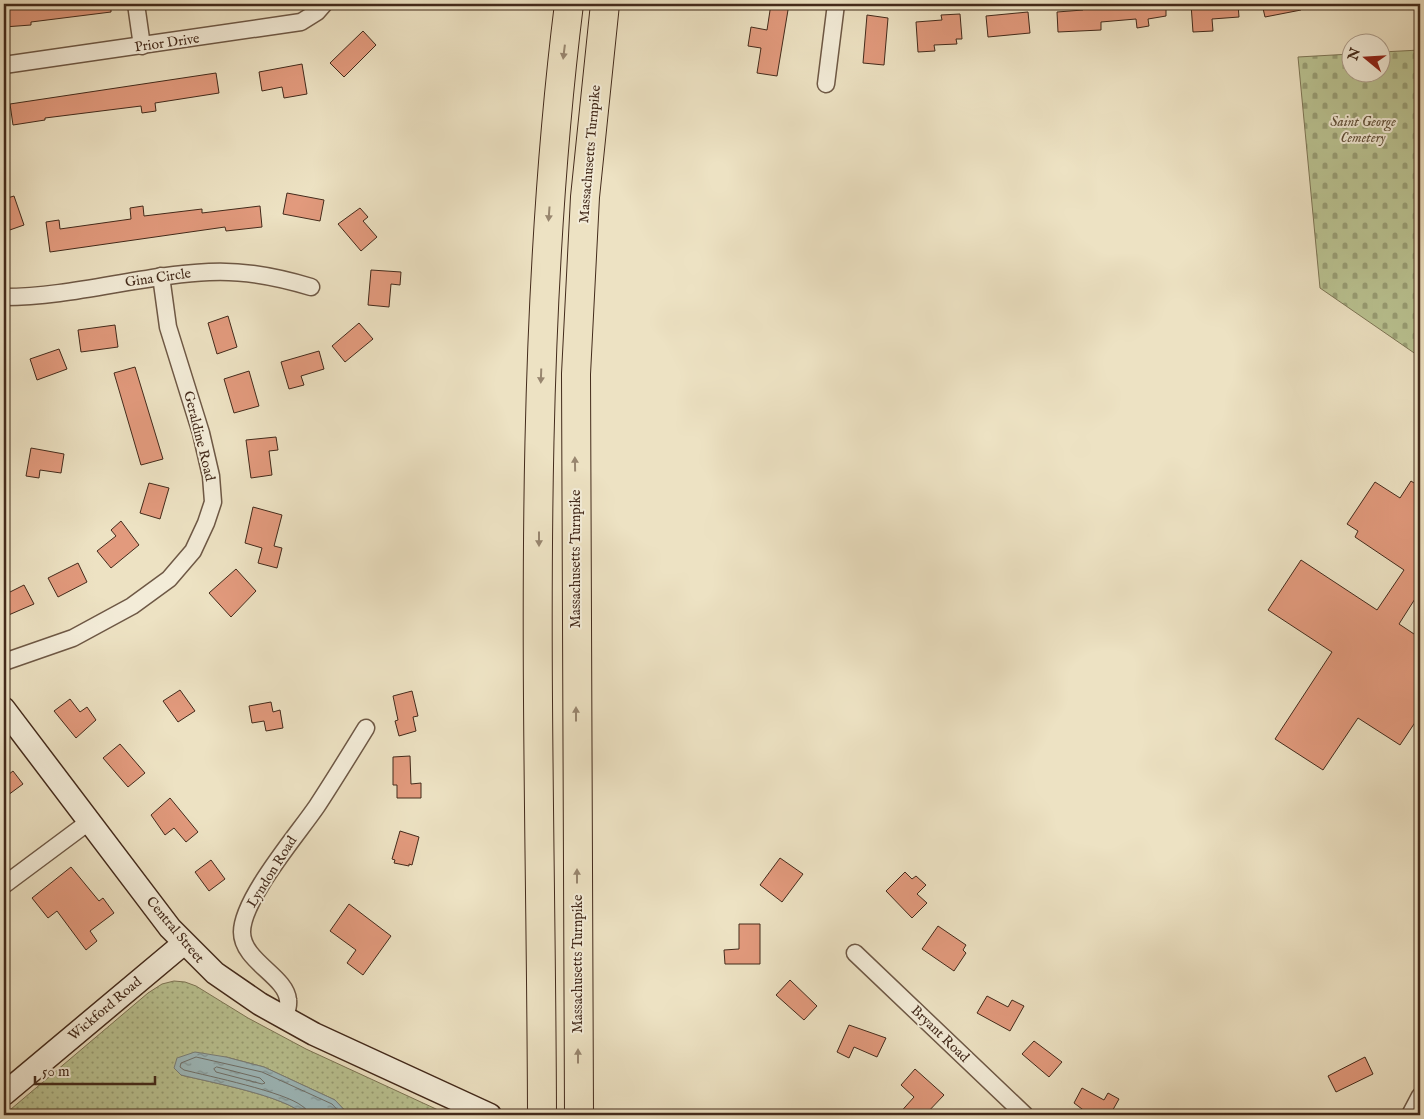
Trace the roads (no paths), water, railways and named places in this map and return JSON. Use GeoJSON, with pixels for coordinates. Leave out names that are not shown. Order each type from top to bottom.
{"type":"FeatureCollection","features":[{"type":"Feature","properties":{"kind":"highway"},"geometry":{"type":"LineString","coordinates":[[542,1104],[540,430],[547,233],[554,136],[569,4]]}},
{"type":"Feature","properties":{"kind":"highway","name":"Massachusetts Turnpike"},"geometry":{"type":"LineString","coordinates":[[578,1110],[575,384],[586,187],[605,4]]}},
{"type":"Feature","properties":{"kind":"main road","name":"Central Street"},"geometry":{"type":"LineString","coordinates":[[4,709],[183,944],[214,973],[284,1019],[343,1049],[490,1115]]}},
{"type":"Feature","properties":{"kind":"main road","name":"Wickford Road"},"geometry":{"type":"LineString","coordinates":[[4,1094],[183,944]]}},
{"type":"Feature","properties":{"kind":"street"},"geometry":{"type":"LineString","coordinates":[[136,4],[142,46]]}},
{"type":"Feature","properties":{"kind":"street","name":"Prior Drive"},"geometry":{"type":"LineString","coordinates":[[4,65],[301,22],[318,12],[324,4]]}},
{"type":"Feature","properties":{"kind":"street"},"geometry":{"type":"LineString","coordinates":[[826,84],[836,4]]}},
{"type":"Feature","properties":{"kind":"street","name":"Gina Circle"},"geometry":{"type":"LineString","coordinates":[[4,297],[40,297],[161,276],[210,272],[254,274],[311,287]]}},
{"type":"Feature","properties":{"kind":"street","name":"Geraldine Road"},"geometry":{"type":"LineString","coordinates":[[4,662],[73,638],[132,606],[169,579],[194,552],[213,502],[211,476],[201,433],[168,327],[161,276]]}},
{"type":"Feature","properties":{"kind":"street","name":"Lyndon Road"},"geometry":{"type":"LineString","coordinates":[[284,1019],[288,999],[284,989],[246,947],[242,932],[243,922],[272,868],[317,806],[366,728]]}},
{"type":"Feature","properties":{"kind":"street"},"geometry":{"type":"LineString","coordinates":[[4,885],[90,821]]}},
{"type":"Feature","properties":{"kind":"street","name":"Bryant Road"},"geometry":{"type":"LineString","coordinates":[[855,953],[1025,1115]]}},
{"type":"Feature","properties":{"kind":"street"},"geometry":{"type":"LineString","coordinates":[[1410,1115],[1420,1096]]}},
{"type":"Feature","properties":{"kind":"water"},"geometry":{"type":"Polygon","coordinates":[[[195,1052],[226,1057],[264,1067],[335,1100],[349,1115],[304,1115],[295,1108],[265,1096],[181,1075],[174,1068],[177,1058],[195,1052]]]}},
{"type":"Feature","properties":{"kind":"park label","name":"Saint George Cemetery"},"geometry":{"type":"Point","coordinates":[1363,130]}}]}
